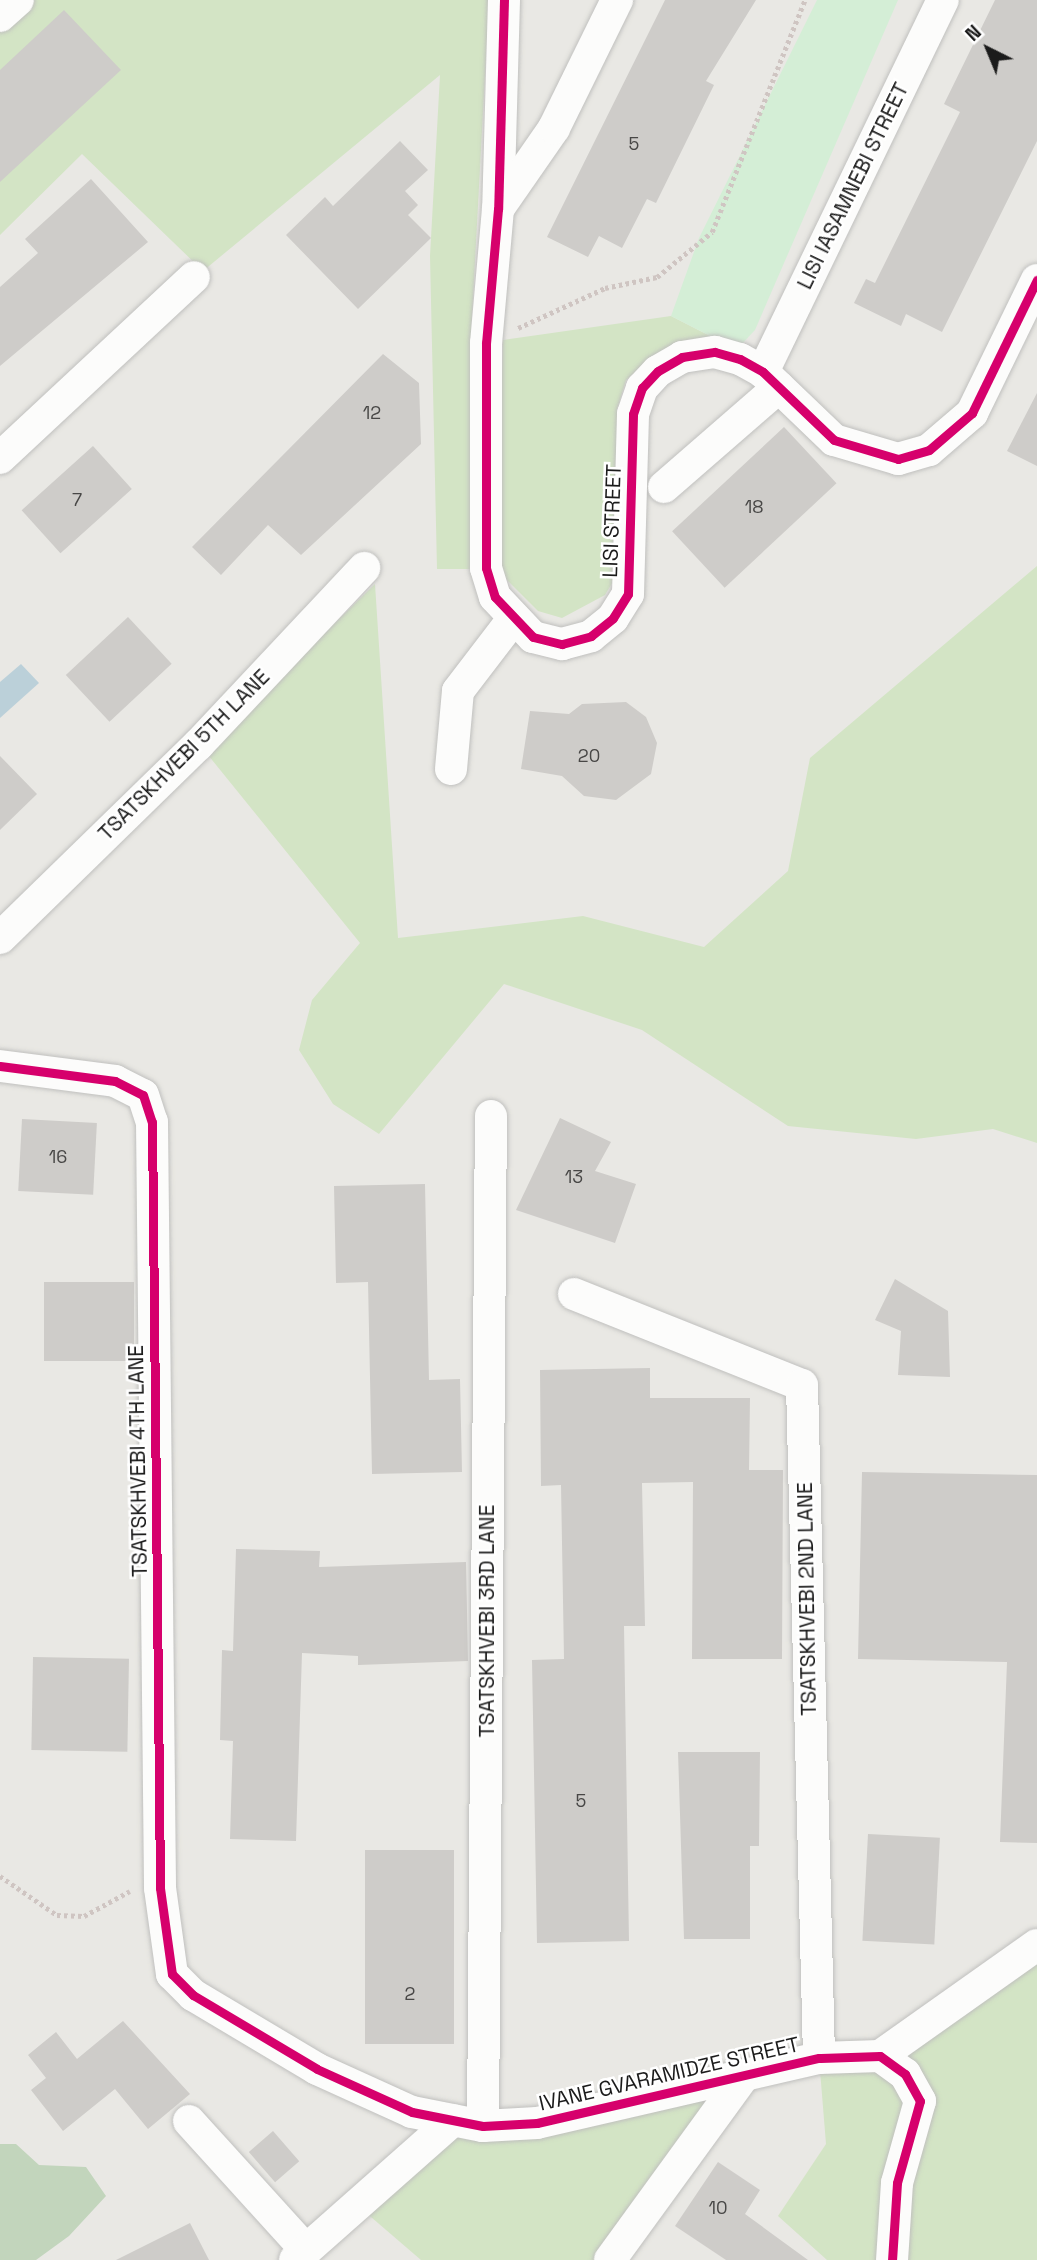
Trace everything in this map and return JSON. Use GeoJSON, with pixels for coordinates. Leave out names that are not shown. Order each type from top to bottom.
{"type":"FeatureCollection","features":[{"type":"Feature","properties":{"kind":"street"},"geometry":{"type":"LineString","coordinates":[[0,16],[18,0]]}},
{"type":"Feature","properties":{"kind":"street","name":"LISI STREET"},"geometry":{"type":"LineString","coordinates":[[504,0],[499,209],[486,343],[486,568],[495,597],[513,619],[533,637],[562,644],[591,636],[614,618],[628,594],[633,414],[642,388],[658,370],[682,357],[715,352],[771,380],[834,440],[867,454],[898,459],[929,450],[972,413],[1037,281]]}},
{"type":"Feature","properties":{"kind":"street","name":"LISI IASAMNEBI STREET"},"geometry":{"type":"LineString","coordinates":[[771,380],[943,0]]}},
{"type":"Feature","properties":{"kind":"street"},"geometry":{"type":"LineString","coordinates":[[499,209],[554,128],[607,9]]}},
{"type":"Feature","properties":{"kind":"street"},"geometry":{"type":"LineString","coordinates":[[0,458],[194,277]]}},
{"type":"Feature","properties":{"kind":"street"},"geometry":{"type":"LineString","coordinates":[[664,487],[771,380]]}},
{"type":"Feature","properties":{"kind":"street","name":"TSATSKHVEBI 5TH LANE"},"geometry":{"type":"LineString","coordinates":[[0,937],[198,745],[364,568]]}},
{"type":"Feature","properties":{"kind":"street"},"geometry":{"type":"LineString","coordinates":[[451,769],[458,691],[513,619]]}},
{"type":"Feature","properties":{"kind":"street","name":"TSATSKHVEBI 4TH LANE"},"geometry":{"type":"LineString","coordinates":[[0,1066],[115,1081],[144,1095],[152,1122],[160,1846],[172,1974]]}},
{"type":"Feature","properties":{"kind":"street","name":"TSATSKHVEBI 3RD LANE"},"geometry":{"type":"LineString","coordinates":[[468,2123],[491,1116]]}},
{"type":"Feature","properties":{"kind":"street","name":"TSATSKHVEBI 2ND LANE"},"geometry":{"type":"LineString","coordinates":[[574,1294],[802,1385],[819,2058]]}},
{"type":"Feature","properties":{"kind":"street"},"geometry":{"type":"LineString","coordinates":[[892,2260],[897,2183],[920,2101],[905,2074],[880,2056],[1037,1945]]}},
{"type":"Feature","properties":{"kind":"street","name":"IVANE GVARAMIDZE STREET"},"geometry":{"type":"LineString","coordinates":[[172,1974],[193,1995],[317,2069],[412,2112],[468,2123],[537,2123],[741,2080],[819,2058],[880,2056]]}},
{"type":"Feature","properties":{"kind":"street"},"geometry":{"type":"LineString","coordinates":[[610,2260],[741,2080]]}},
{"type":"Feature","properties":{"kind":"street"},"geometry":{"type":"LineString","coordinates":[[189,2121],[301,2255],[468,2123]]}},
{"type":"Feature","properties":{"kind":"path"},"geometry":{"type":"LineString","coordinates":[[486,343],[605,288],[657,277],[712,232],[789,52],[803,1]]}},
{"type":"Feature","properties":{"kind":"path"},"geometry":{"type":"LineString","coordinates":[[0,1876],[57,1915],[84,1916],[136,1886],[160,1846]]}},
{"type":"Feature","properties":{"kind":"green space"},"geometry":{"type":"Polygon","coordinates":[[[34,0],[489,0],[471,336],[471,569],[437,569],[430,256],[440,75],[203,271],[82,154],[0,235],[0,30],[34,0]]]}},
{"type":"Feature","properties":{"kind":"green space"},"geometry":{"type":"Polygon","coordinates":[[[817,0],[898,0],[755,330],[741,345],[714,338],[671,316],[699,238],[817,0]]]}},
{"type":"Feature","properties":{"kind":"green space"},"geometry":{"type":"Polygon","coordinates":[[[671,316],[714,338],[653,358],[626,380],[617,409],[617,575],[605,595],[562,618],[538,611],[504,577],[497,552],[503,340],[671,316]]]}},
{"type":"Feature","properties":{"kind":"green space"},"geometry":{"type":"Polygon","coordinates":[[[1037,566],[1037,1143],[993,1129],[916,1139],[788,1126],[642,1030],[504,984],[379,1134],[333,1104],[299,1050],[312,1000],[360,943],[204,750],[375,584],[398,938],[583,916],[704,947],[788,871],[810,758],[1037,566]]]}},
{"type":"Feature","properties":{"kind":"green space"},"geometry":{"type":"Polygon","coordinates":[[[1037,1945],[1037,2260],[827,2260],[778,2216],[826,2144],[819,2058],[880,2056],[1037,1945]]]}},
{"type":"Feature","properties":{"kind":"green space"},"geometry":{"type":"Polygon","coordinates":[[[741,2080],[610,2260],[421,2260],[357,2205],[453,2120],[741,2080]]]}},
{"type":"Feature","properties":{"kind":"green space"},"geometry":{"type":"Polygon","coordinates":[[[0,2144],[16,2144],[39,2165],[86,2167],[106,2196],[69,2236],[36,2260],[0,2260],[0,2144]]]}},
{"type":"Feature","properties":{"kind":"water"},"geometry":{"type":"Polygon","coordinates":[[[21,664],[39,683],[0,718],[0,682],[21,664]]]}},
{"type":"Feature","properties":{"kind":"building"},"geometry":{"type":"Polygon","coordinates":[[[665,0],[756,0],[706,81],[714,85],[656,203],[647,199],[622,248],[599,236],[588,257],[547,237],[665,0]]]}},
{"type":"Feature","properties":{"kind":"building"},"geometry":{"type":"Polygon","coordinates":[[[995,0],[1037,0],[1037,141],[942,332],[906,314],[901,326],[854,303],[866,279],[875,283],[960,112],[944,104],[995,0]]]}},
{"type":"Feature","properties":{"kind":"building"},"geometry":{"type":"Polygon","coordinates":[[[64,10],[121,70],[0,182],[0,70],[64,10]]]}},
{"type":"Feature","properties":{"kind":"building"},"geometry":{"type":"Polygon","coordinates":[[[400,141],[428,170],[405,191],[418,205],[408,215],[431,238],[358,309],[286,235],[325,197],[333,206],[400,141]]]}},
{"type":"Feature","properties":{"kind":"building"},"geometry":{"type":"Polygon","coordinates":[[[91,179],[148,242],[0,366],[0,287],[38,253],[25,239],[91,179]]]}},
{"type":"Feature","properties":{"kind":"building"},"geometry":{"type":"Polygon","coordinates":[[[383,354],[419,383],[421,444],[301,555],[268,525],[221,575],[192,547],[383,354]]]}},
{"type":"Feature","properties":{"kind":"building"},"geometry":{"type":"Polygon","coordinates":[[[1037,393],[1037,466],[1007,451],[1037,393]]]}},
{"type":"Feature","properties":{"kind":"building"},"geometry":{"type":"Polygon","coordinates":[[[784,427],[837,483],[725,588],[672,531],[784,427]]]}},
{"type":"Feature","properties":{"kind":"building"},"geometry":{"type":"Polygon","coordinates":[[[93,446],[132,489],[60,553],[22,510],[93,446]]]}},
{"type":"Feature","properties":{"kind":"building"},"geometry":{"type":"Polygon","coordinates":[[[128,617],[172,664],[109,722],[66,675],[128,617]]]}},
{"type":"Feature","properties":{"kind":"building"},"geometry":{"type":"Polygon","coordinates":[[[626,702],[646,717],[657,743],[651,774],[616,800],[584,796],[562,776],[521,769],[530,711],[569,714],[582,704],[626,702]]]}},
{"type":"Feature","properties":{"kind":"building"},"geometry":{"type":"Polygon","coordinates":[[[0,756],[37,794],[0,830],[0,756]]]}},
{"type":"Feature","properties":{"kind":"building"},"geometry":{"type":"Polygon","coordinates":[[[560,1118],[611,1142],[595,1171],[636,1184],[615,1243],[516,1210],[560,1118]]]}},
{"type":"Feature","properties":{"kind":"building"},"geometry":{"type":"Polygon","coordinates":[[[22,1119],[97,1123],[93,1195],[18,1191],[22,1119]]]}},
{"type":"Feature","properties":{"kind":"building"},"geometry":{"type":"Polygon","coordinates":[[[425,1184],[429,1380],[460,1379],[462,1472],[372,1474],[368,1282],[336,1283],[334,1186],[425,1184]]]}},
{"type":"Feature","properties":{"kind":"building"},"geometry":{"type":"Polygon","coordinates":[[[895,1279],[948,1311],[950,1377],[898,1375],[901,1331],[875,1320],[895,1279]]]}},
{"type":"Feature","properties":{"kind":"building"},"geometry":{"type":"Polygon","coordinates":[[[44,1282],[134,1282],[134,1361],[44,1361],[44,1282]]]}},
{"type":"Feature","properties":{"kind":"building"},"geometry":{"type":"Polygon","coordinates":[[[650,1368],[650,1398],[750,1398],[749,1470],[783,1470],[782,1659],[692,1659],[693,1482],[642,1483],[645,1626],[624,1626],[629,1941],[537,1943],[532,1660],[564,1659],[561,1485],[541,1486],[540,1370],[650,1368]]]}},
{"type":"Feature","properties":{"kind":"building"},"geometry":{"type":"Polygon","coordinates":[[[862,1472],[1037,1475],[1037,1843],[1000,1842],[1007,1662],[858,1659],[862,1472]]]}},
{"type":"Feature","properties":{"kind":"building"},"geometry":{"type":"Polygon","coordinates":[[[236,1549],[320,1551],[319,1567],[466,1562],[468,1661],[358,1665],[358,1656],[302,1653],[296,1841],[230,1839],[233,1741],[220,1740],[222,1650],[233,1651],[236,1549]]]}},
{"type":"Feature","properties":{"kind":"building"},"geometry":{"type":"Polygon","coordinates":[[[33,1657],[129,1659],[127,1752],[31,1750],[33,1657]]]}},
{"type":"Feature","properties":{"kind":"building"},"geometry":{"type":"Polygon","coordinates":[[[678,1752],[760,1752],[759,1846],[750,1846],[750,1939],[684,1939],[678,1752]]]}},
{"type":"Feature","properties":{"kind":"building"},"geometry":{"type":"Polygon","coordinates":[[[868,1834],[940,1838],[934,1945],[862,1941],[868,1834]]]}},
{"type":"Feature","properties":{"kind":"building"},"geometry":{"type":"Polygon","coordinates":[[[365,1850],[454,1850],[454,2044],[365,2044],[365,1850]]]}},
{"type":"Feature","properties":{"kind":"building"},"geometry":{"type":"Polygon","coordinates":[[[123,2021],[190,2094],[148,2129],[115,2089],[63,2131],[31,2090],[46,2078],[28,2055],[56,2032],[77,2059],[123,2021]]]}},
{"type":"Feature","properties":{"kind":"building"},"geometry":{"type":"Polygon","coordinates":[[[273,2131],[299,2161],[275,2182],[249,2152],[273,2131]]]}},
{"type":"Feature","properties":{"kind":"building"},"geometry":{"type":"Polygon","coordinates":[[[718,2162],[760,2190],[745,2214],[808,2260],[726,2260],[675,2226],[718,2162]]]}},
{"type":"Feature","properties":{"kind":"building"},"geometry":{"type":"Polygon","coordinates":[[[190,2223],[209,2260],[116,2260],[190,2223]]]}},
{"type":"Feature","properties":{"kind":"cycle path"},"geometry":{"type":"LineString","coordinates":[[504,0],[498,209],[486,343],[486,568],[495,597],[533,637],[562,644],[591,636],[613,618],[628,594],[633,414],[642,388],[658,371],[682,357],[715,352],[740,359],[763,372],[834,440],[898,459],[929,450],[972,413],[1037,280]]}},
{"type":"Feature","properties":{"kind":"cycle path"},"geometry":{"type":"LineString","coordinates":[[0,1066],[115,1081],[143,1095],[152,1122],[160,1888],[172,1974],[193,1995],[317,2069],[412,2112],[483,2126],[537,2123],[819,2058],[880,2056],[905,2074],[920,2101],[897,2183],[892,2260]]}}]}
